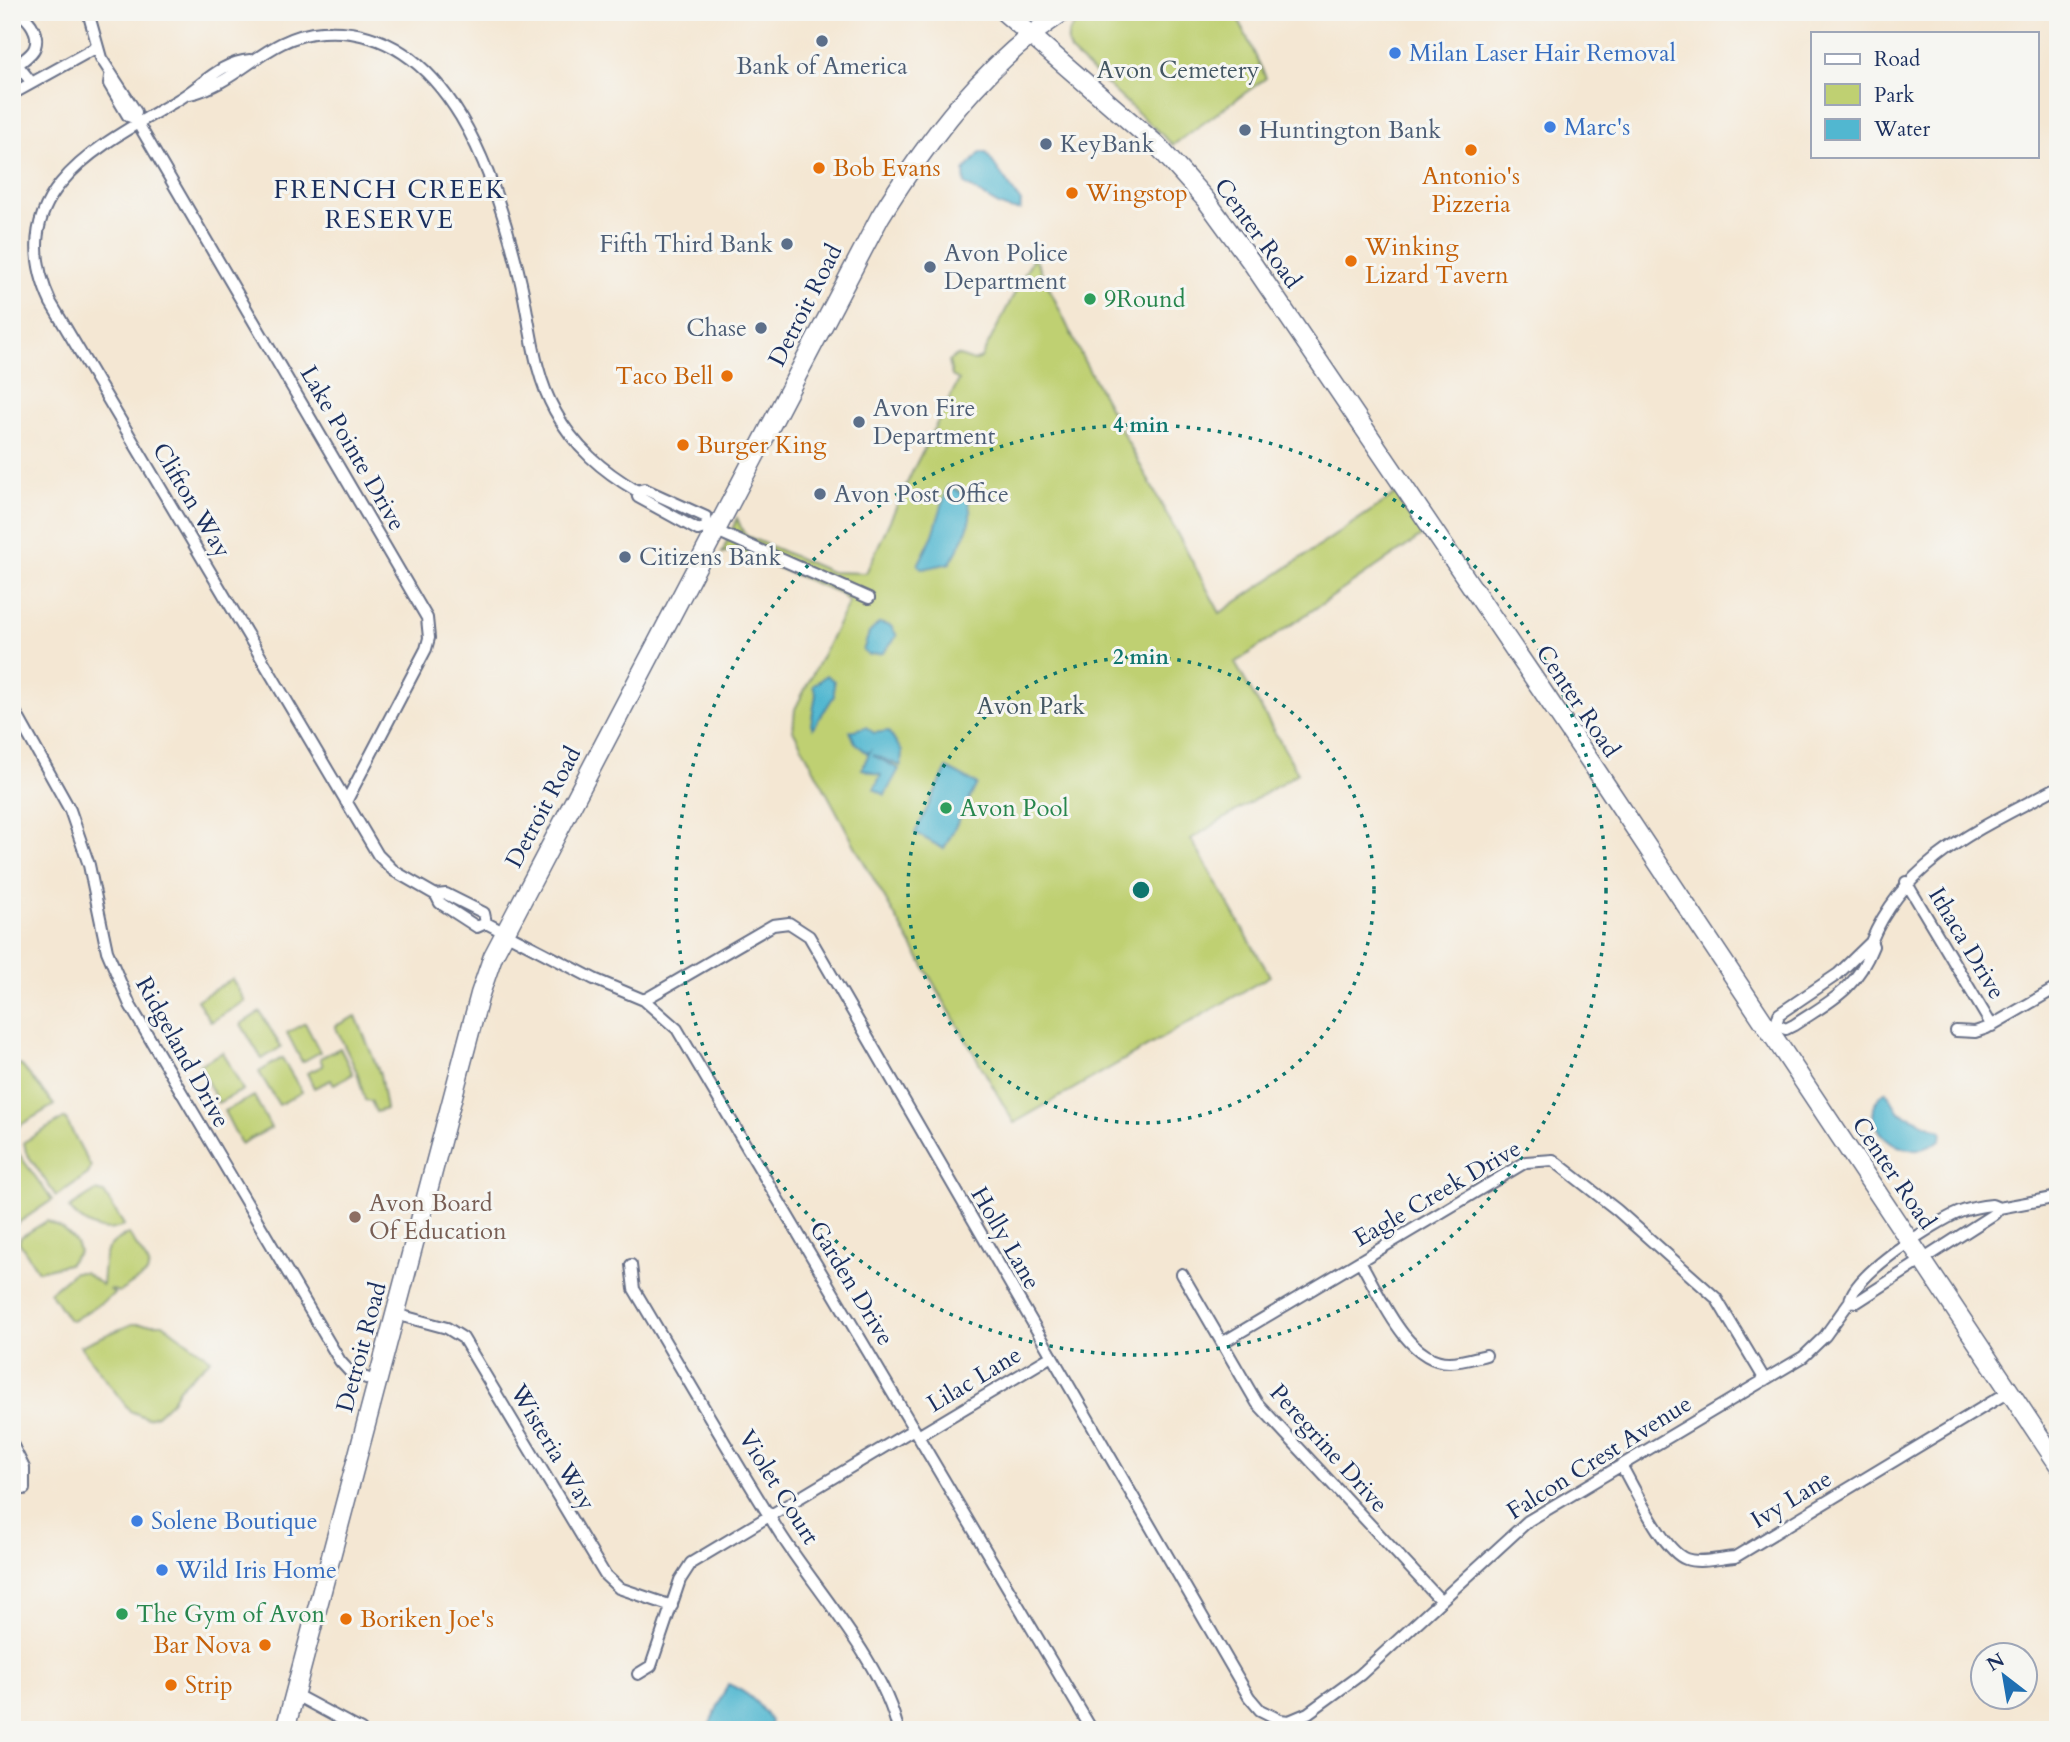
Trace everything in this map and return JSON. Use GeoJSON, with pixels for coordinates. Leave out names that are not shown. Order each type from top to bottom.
{"type":"FeatureCollection","features":[{"type":"Feature","properties":{"kind":"main road","name":"Center Road"},"geometry":{"type":"LineString","coordinates":[[1004,12],[1157,145],[1214,211],[1773,1027],[1922,1260],[2058,1464]]}},
{"type":"Feature","properties":{"kind":"main road","name":"Detroit Road"},"geometry":{"type":"LineString","coordinates":[[285,1730],[480,994],[505,933],[711,529],[890,200],[960,104],[1031,35],[1063,12]]}},
{"type":"Feature","properties":{"kind":"street","name":"Lake Pointe Drive"},"geometry":{"type":"LineString","coordinates":[[88,12],[97,47],[110,76],[109,84],[128,116],[136,120],[427,618],[429,638],[426,649],[346,802]]}},
{"type":"Feature","properties":{"kind":"street"},"geometry":{"type":"LineString","coordinates":[[12,13],[27,18],[35,43],[33,50],[15,61],[32,83]]}},
{"type":"Feature","properties":{"kind":"street","name":"Clifton Way"},"geometry":{"type":"LineString","coordinates":[[505,933],[486,923],[477,927],[440,903],[436,895],[385,864],[346,802],[51,303],[40,276],[36,248],[42,210],[55,184],[82,156],[136,120],[187,94],[220,83],[250,60],[297,37],[345,32],[391,45],[411,57],[438,81],[458,113],[485,168],[507,225],[535,357],[554,410],[596,463],[637,491],[638,497],[698,530],[711,529]]}},
{"type":"Feature","properties":{"kind":"street"},"geometry":{"type":"LineString","coordinates":[[12,94],[97,47]]}},
{"type":"Feature","properties":{"kind":"street"},"geometry":{"type":"LineString","coordinates":[[711,529],[869,598]]}},
{"type":"Feature","properties":{"kind":"street","name":"Ridgeland Drive"},"geometry":{"type":"LineString","coordinates":[[12,706],[70,810],[89,865],[107,951],[130,1005],[340,1361],[350,1372],[377,1382]]}},
{"type":"Feature","properties":{"kind":"street"},"geometry":{"type":"LineString","coordinates":[[1871,942],[1874,946],[1865,967],[1852,985],[1794,1025],[1786,1029],[1773,1027],[1779,1014],[1838,974],[1871,942],[1889,906],[1906,882],[1944,852],[2058,787]]}},
{"type":"Feature","properties":{"kind":"street","name":"Ithaca Drive"},"geometry":{"type":"LineString","coordinates":[[1906,882],[1993,1026]]}},
{"type":"Feature","properties":{"kind":"street","name":"Holly Lane"},"geometry":{"type":"LineString","coordinates":[[645,1000],[773,925],[789,923],[803,930],[1249,1697],[1254,1705],[1272,1717]]}},
{"type":"Feature","properties":{"kind":"street","name":"Garden Drive"},"geometry":{"type":"LineString","coordinates":[[505,933],[594,979],[645,1000],[677,1029],[1092,1730]]}},
{"type":"Feature","properties":{"kind":"street","name":"Ithaca Drive"},"geometry":{"type":"LineString","coordinates":[[1956,1031],[1975,1032],[1993,1026],[2058,987]]}},
{"type":"Feature","properties":{"kind":"street","name":"Eagle Creek Drive"},"geometry":{"type":"LineString","coordinates":[[1223,1343],[1526,1162],[1553,1160],[1568,1169],[1710,1292],[1723,1308],[1765,1380]]}},
{"type":"Feature","properties":{"kind":"street","name":"Falcon Crest Avenue"},"geometry":{"type":"LineString","coordinates":[[1850,1301],[1857,1302],[1999,1208],[2058,1197]]}},
{"type":"Feature","properties":{"kind":"street","name":"Falcon Crest Avenue"},"geometry":{"type":"LineString","coordinates":[[1272,1717],[1289,1721],[1298,1718],[1338,1693],[1528,1521],[1765,1380],[1812,1349],[1850,1301],[1851,1292],[1861,1279],[1911,1243],[1961,1212],[1992,1205],[1999,1208]]}},
{"type":"Feature","properties":{"kind":"street"},"geometry":{"type":"LineString","coordinates":[[1360,1261],[1405,1336],[1423,1355],[1447,1362],[1486,1354]]}},
{"type":"Feature","properties":{"kind":"street","name":"Violet Court"},"geometry":{"type":"LineString","coordinates":[[631,1265],[634,1289],[769,1515],[840,1617],[883,1690],[898,1730]]}},
{"type":"Feature","properties":{"kind":"street","name":"Peregrine Drive"},"geometry":{"type":"LineString","coordinates":[[1182,1274],[1266,1413],[1441,1601]]}},
{"type":"Feature","properties":{"kind":"street","name":"Wisteria Way"},"geometry":{"type":"LineString","coordinates":[[395,1314],[447,1328],[463,1338],[605,1575],[619,1588],[672,1605]]}},
{"type":"Feature","properties":{"kind":"street","name":"Lilac Lane"},"geometry":{"type":"LineString","coordinates":[[638,1674],[651,1666],[684,1572],[691,1563],[769,1515],[1050,1357]]}},
{"type":"Feature","properties":{"kind":"street","name":"Ivy Lane"},"geometry":{"type":"LineString","coordinates":[[1621,1465],[1661,1534],[1677,1553],[1687,1559],[1735,1557],[2010,1391]]}},
{"type":"Feature","properties":{"kind":"street"},"geometry":{"type":"LineString","coordinates":[[12,1444],[24,1468],[24,1489]]}},
{"type":"Feature","properties":{"kind":"street"},"geometry":{"type":"LineString","coordinates":[[294,1694],[361,1730]]}},
{"type":"Feature","properties":{"kind":"green space","name":"Avon Cemetery"},"geometry":{"type":"Polygon","coordinates":[[[1091,12],[1235,12],[1266,78],[1173,145],[1070,51],[1069,33],[1076,23],[1091,12]]]}},
{"type":"Feature","properties":{"kind":"green space","name":"Avon Park"},"geometry":{"type":"Polygon","coordinates":[[[1034,256],[1083,359],[1220,613],[1399,492],[1426,533],[1235,663],[1298,773],[1191,839],[1270,976],[1014,1123],[861,857],[793,730],[795,709],[849,602],[840,593],[746,555],[732,551],[722,553],[737,518],[743,532],[751,538],[831,572],[866,573],[914,468],[959,380],[952,376],[949,361],[957,355],[974,361],[981,358],[1034,256]]]}},
{"type":"Feature","properties":{"kind":"green space"},"geometry":{"type":"Polygon","coordinates":[[[232,979],[245,1001],[211,1022],[197,1000],[232,979]]]}},
{"type":"Feature","properties":{"kind":"green space"},"geometry":{"type":"Polygon","coordinates":[[[260,1012],[281,1047],[262,1059],[241,1024],[260,1012]]]}},
{"type":"Feature","properties":{"kind":"green space"},"geometry":{"type":"Polygon","coordinates":[[[356,1016],[380,1074],[386,1109],[376,1112],[371,1101],[365,1100],[357,1072],[335,1026],[356,1016]]]}},
{"type":"Feature","properties":{"kind":"green space"},"geometry":{"type":"Polygon","coordinates":[[[305,1023],[320,1052],[302,1062],[287,1033],[305,1023]]]}},
{"type":"Feature","properties":{"kind":"green space"},"geometry":{"type":"Polygon","coordinates":[[[340,1048],[353,1074],[334,1084],[331,1080],[314,1088],[307,1073],[323,1066],[320,1058],[340,1048]]]}},
{"type":"Feature","properties":{"kind":"green space"},"geometry":{"type":"Polygon","coordinates":[[[223,1052],[243,1090],[218,1103],[199,1065],[223,1052]]]}},
{"type":"Feature","properties":{"kind":"green space"},"geometry":{"type":"Polygon","coordinates":[[[282,1058],[302,1092],[279,1105],[259,1072],[282,1058]]]}},
{"type":"Feature","properties":{"kind":"green space"},"geometry":{"type":"Polygon","coordinates":[[[12,1061],[22,1066],[54,1105],[12,1130],[12,1061]]]}},
{"type":"Feature","properties":{"kind":"green space"},"geometry":{"type":"Polygon","coordinates":[[[254,1096],[271,1128],[241,1144],[224,1111],[254,1096]]]}},
{"type":"Feature","properties":{"kind":"green space"},"geometry":{"type":"Polygon","coordinates":[[[65,1118],[91,1167],[88,1174],[56,1196],[26,1152],[24,1142],[65,1118]]]}},
{"type":"Feature","properties":{"kind":"green space"},"geometry":{"type":"Polygon","coordinates":[[[16,1150],[52,1200],[12,1227],[12,1153],[16,1150]]]}},
{"type":"Feature","properties":{"kind":"green space"},"geometry":{"type":"Polygon","coordinates":[[[96,1191],[104,1193],[124,1225],[109,1230],[94,1227],[80,1219],[69,1208],[96,1191]]]}},
{"type":"Feature","properties":{"kind":"green space"},"geometry":{"type":"Polygon","coordinates":[[[47,1221],[71,1237],[79,1252],[68,1264],[38,1271],[19,1242],[21,1237],[47,1221]]]}},
{"type":"Feature","properties":{"kind":"green space"},"geometry":{"type":"Polygon","coordinates":[[[129,1234],[149,1265],[147,1274],[119,1292],[109,1289],[115,1294],[72,1321],[68,1319],[50,1292],[74,1272],[84,1272],[102,1285],[104,1260],[109,1248],[129,1234]]]}},
{"type":"Feature","properties":{"kind":"green space"},"geometry":{"type":"Polygon","coordinates":[[[132,1324],[163,1324],[211,1359],[179,1388],[172,1401],[157,1415],[147,1418],[130,1411],[80,1346],[132,1324]]]}},
{"type":"Feature","properties":{"kind":"water"},"geometry":{"type":"Polygon","coordinates":[[[981,152],[986,153],[1021,202],[1020,210],[999,205],[965,184],[964,171],[981,152]]]}},
{"type":"Feature","properties":{"kind":"water"},"geometry":{"type":"Polygon","coordinates":[[[948,486],[960,492],[967,500],[970,520],[967,531],[950,563],[923,569],[918,565],[933,535],[948,486]]]}},
{"type":"Feature","properties":{"kind":"water"},"geometry":{"type":"Polygon","coordinates":[[[879,623],[891,626],[897,636],[883,653],[868,655],[863,651],[869,633],[879,623]]]}},
{"type":"Feature","properties":{"kind":"water"},"geometry":{"type":"Polygon","coordinates":[[[826,675],[834,681],[834,696],[813,728],[811,724],[816,694],[813,686],[826,675]]]}},
{"type":"Feature","properties":{"kind":"water","name":"Avon Pool"},"geometry":{"type":"Polygon","coordinates":[[[866,727],[874,733],[888,731],[902,751],[901,766],[873,755],[899,769],[885,795],[874,789],[881,775],[862,769],[870,751],[867,753],[855,743],[850,731],[866,727]]]}},
{"type":"Feature","properties":{"kind":"water","name":"Avon Pool"},"geometry":{"type":"Polygon","coordinates":[[[947,768],[977,784],[944,849],[915,833],[947,768]]]}},
{"type":"Feature","properties":{"kind":"water"},"geometry":{"type":"Polygon","coordinates":[[[1886,1091],[1899,1112],[1942,1131],[1941,1139],[1926,1148],[1911,1149],[1885,1138],[1873,1115],[1876,1102],[1886,1091]]]}},
{"type":"Feature","properties":{"kind":"water"},"geometry":{"type":"Polygon","coordinates":[[[728,1684],[758,1704],[771,1722],[768,1730],[707,1730],[728,1684]]]}},
{"type":"Feature","properties":{"kind":"place","name":"Bank of America"},"geometry":{"type":"Point","coordinates":[822,41]}},
{"type":"Feature","properties":{"kind":"place","name":"Milan Laser Hair Removal"},"geometry":{"type":"Point","coordinates":[1395,53]}},
{"type":"Feature","properties":{"kind":"place","name":"Marc's"},"geometry":{"type":"Point","coordinates":[1550,127]}},
{"type":"Feature","properties":{"kind":"place","name":"Huntington Bank"},"geometry":{"type":"Point","coordinates":[1245,130]}},
{"type":"Feature","properties":{"kind":"place","name":"KeyBank"},"geometry":{"type":"Point","coordinates":[1046,144]}},
{"type":"Feature","properties":{"kind":"place","name":"Antonio's Pizzeria"},"geometry":{"type":"Point","coordinates":[1471,150]}},
{"type":"Feature","properties":{"kind":"place","name":"Bob Evans"},"geometry":{"type":"Point","coordinates":[819,168]}},
{"type":"Feature","properties":{"kind":"place","name":"Wingstop"},"geometry":{"type":"Point","coordinates":[1072,193]}},
{"type":"Feature","properties":{"kind":"place","name":"Fifth Third Bank"},"geometry":{"type":"Point","coordinates":[787,244]}},
{"type":"Feature","properties":{"kind":"place","name":"Winking Lizard Tavern"},"geometry":{"type":"Point","coordinates":[1351,261]}},
{"type":"Feature","properties":{"kind":"place","name":"Avon Police Department"},"geometry":{"type":"Point","coordinates":[930,267]}},
{"type":"Feature","properties":{"kind":"place","name":"9Round"},"geometry":{"type":"Point","coordinates":[1090,299]}},
{"type":"Feature","properties":{"kind":"place","name":"Chase"},"geometry":{"type":"Point","coordinates":[761,328]}},
{"type":"Feature","properties":{"kind":"place","name":"Taco Bell"},"geometry":{"type":"Point","coordinates":[727,376]}},
{"type":"Feature","properties":{"kind":"place","name":"Avon Fire Department"},"geometry":{"type":"Point","coordinates":[859,422]}},
{"type":"Feature","properties":{"kind":"place","name":"Burger King"},"geometry":{"type":"Point","coordinates":[683,445]}},
{"type":"Feature","properties":{"kind":"place","name":"Avon Post Office"},"geometry":{"type":"Point","coordinates":[820,494]}},
{"type":"Feature","properties":{"kind":"place","name":"Citizens Bank"},"geometry":{"type":"Point","coordinates":[625,557]}},
{"type":"Feature","properties":{"kind":"place","name":"Avon Pool"},"geometry":{"type":"Point","coordinates":[946,808]}},
{"type":"Feature","properties":{"kind":"place","name":"Avon Board Of Education"},"geometry":{"type":"Point","coordinates":[355,1217]}},
{"type":"Feature","properties":{"kind":"place","name":"Solene Boutique"},"geometry":{"type":"Point","coordinates":[137,1521]}},
{"type":"Feature","properties":{"kind":"place","name":"Wild Iris Home"},"geometry":{"type":"Point","coordinates":[162,1570]}},
{"type":"Feature","properties":{"kind":"place","name":"The Gym of Avon"},"geometry":{"type":"Point","coordinates":[122,1614]}},
{"type":"Feature","properties":{"kind":"place","name":"Boriken Joe's"},"geometry":{"type":"Point","coordinates":[346,1619]}},
{"type":"Feature","properties":{"kind":"place","name":"Bar Nova"},"geometry":{"type":"Point","coordinates":[265,1645]}},
{"type":"Feature","properties":{"kind":"place","name":"Strip"},"geometry":{"type":"Point","coordinates":[171,1685]}},
{"type":"Feature","properties":{"kind":"district","name":"FRENCH CREEK RESERVE"},"geometry":{"type":"Point","coordinates":[390,204]}}]}
